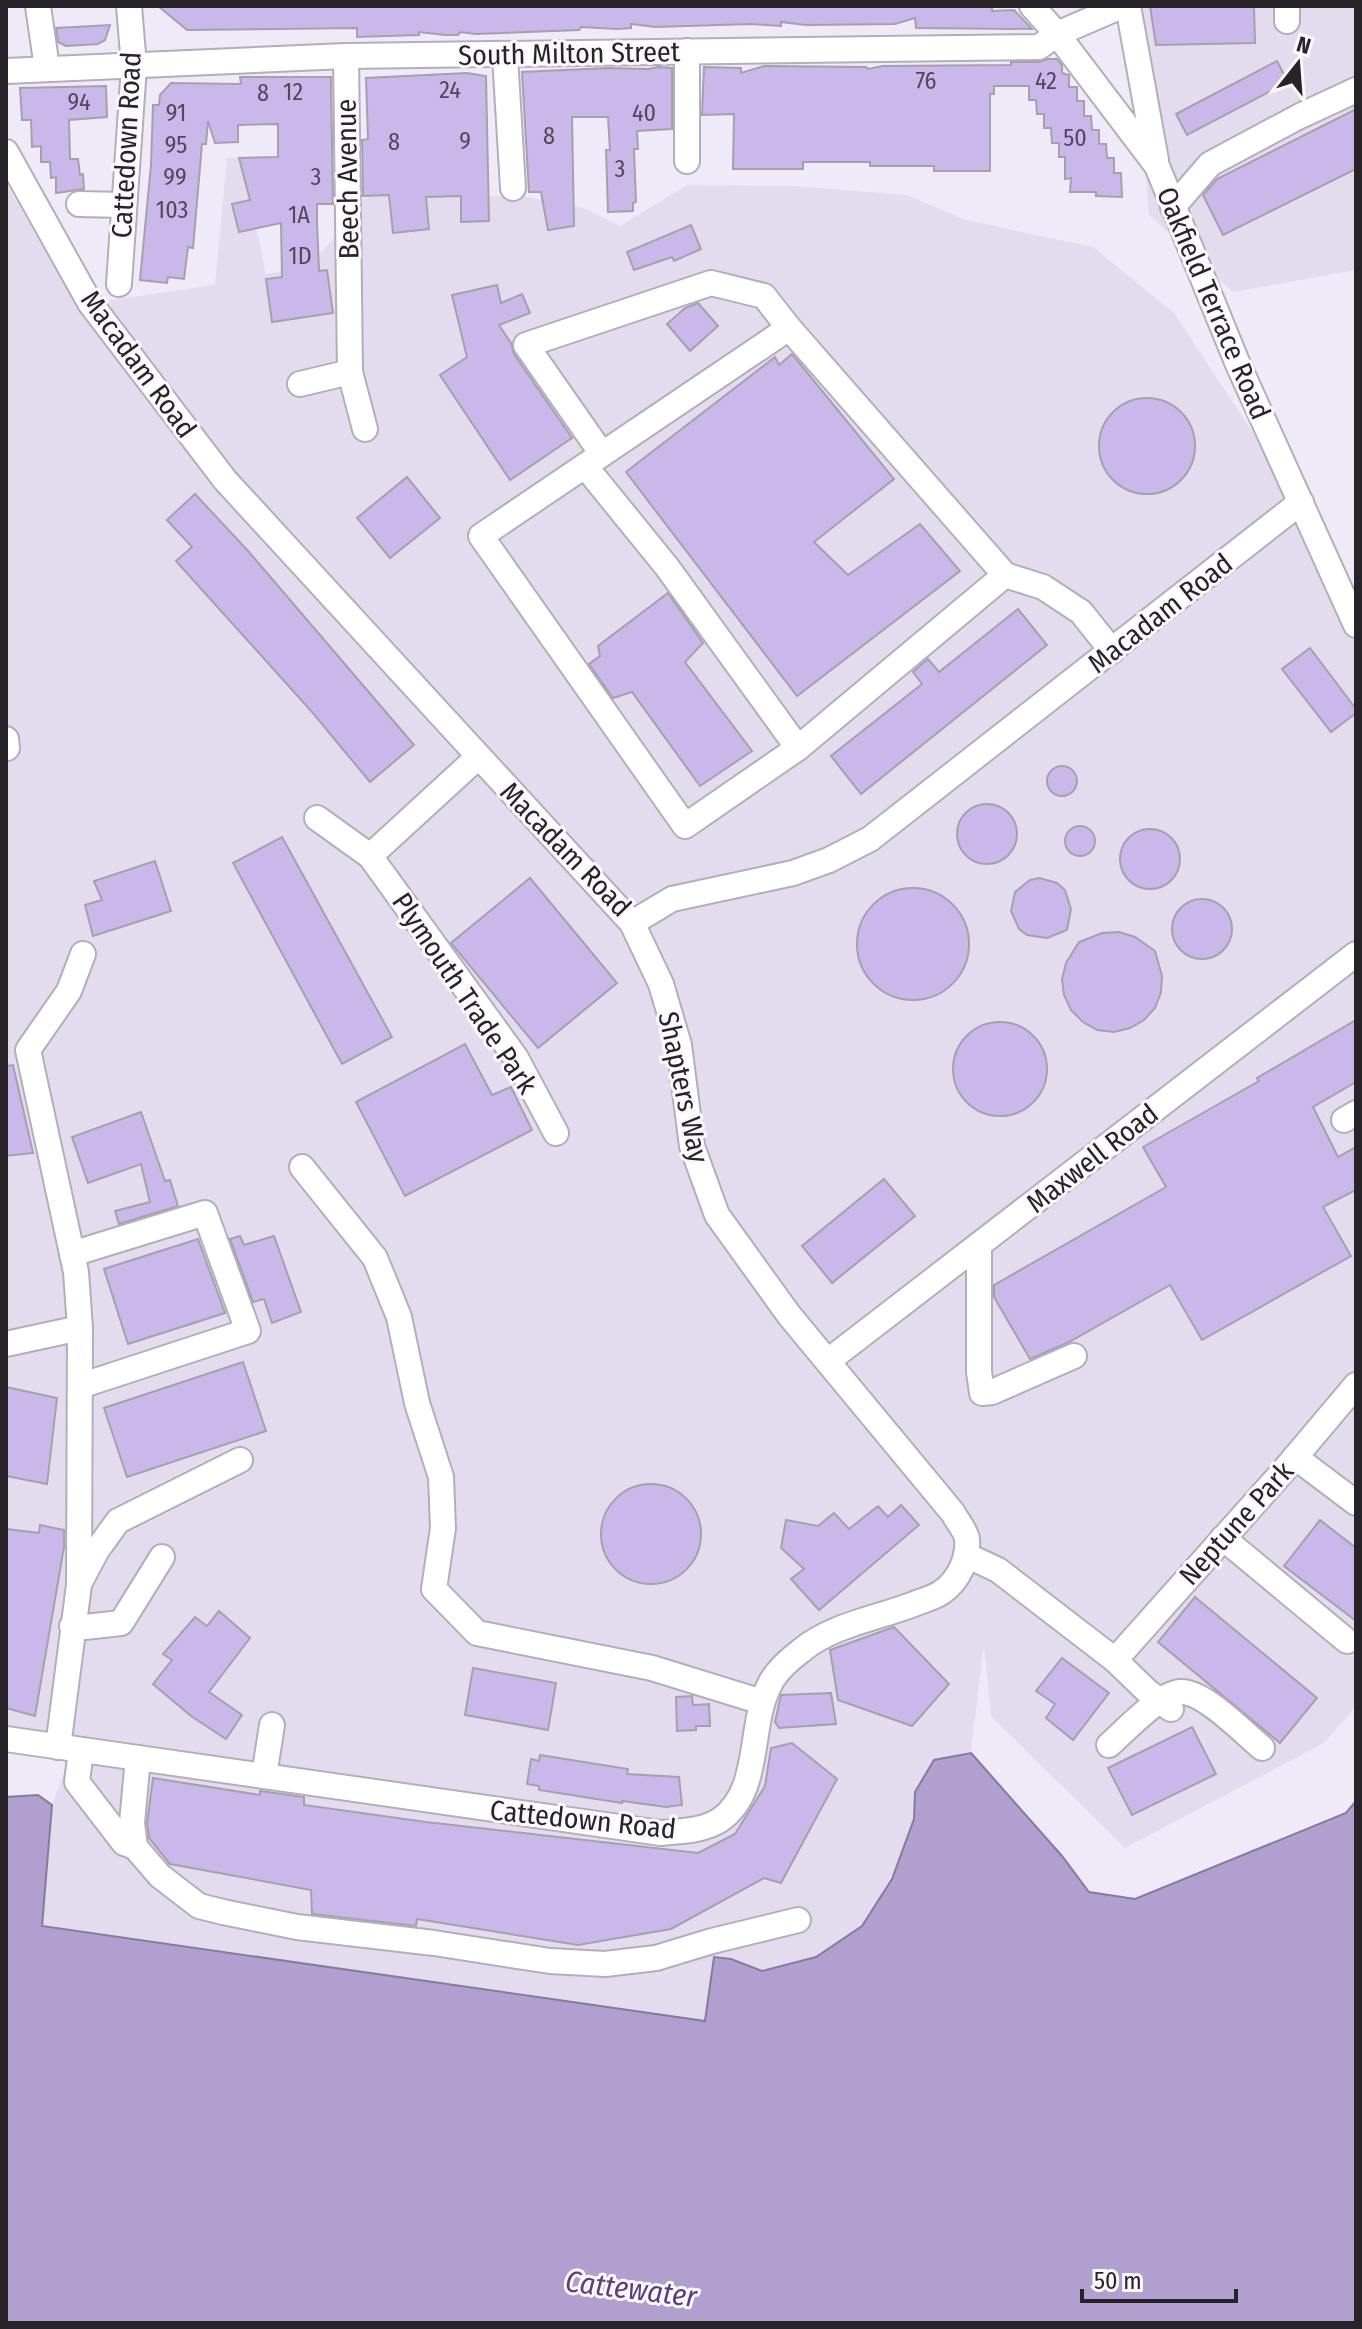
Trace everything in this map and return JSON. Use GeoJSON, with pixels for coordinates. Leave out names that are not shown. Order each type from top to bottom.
{"type":"FeatureCollection","features":[{"type":"Feature","properties":{"kind":"street"},"geometry":{"type":"LineString","coordinates":[[38,6],[47,68]]}},
{"type":"Feature","properties":{"kind":"street","name":"Cattedown Road"},"geometry":{"type":"LineString","coordinates":[[119,284],[134,66],[129,6]]}},
{"type":"Feature","properties":{"kind":"street","name":"Oakfield Terrace Road"},"geometry":{"type":"LineString","coordinates":[[1032,6],[1057,34],[1157,166],[1237,362],[1356,625]]}},
{"type":"Feature","properties":{"kind":"street","name":"South Milton Street"},"geometry":{"type":"LineString","coordinates":[[6,71],[346,56],[1039,47],[1057,34],[1122,6]]}},
{"type":"Feature","properties":{"kind":"street"},"geometry":{"type":"LineString","coordinates":[[1128,6],[1157,166]]}},
{"type":"Feature","properties":{"kind":"street"},"geometry":{"type":"LineString","coordinates":[[687,51],[687,161]]}},
{"type":"Feature","properties":{"kind":"street","name":"Beech Avenue"},"geometry":{"type":"LineString","coordinates":[[346,56],[350,372],[365,429]]}},
{"type":"Feature","properties":{"kind":"street"},"geometry":{"type":"LineString","coordinates":[[505,56],[513,188]]}},
{"type":"Feature","properties":{"kind":"street"},"geometry":{"type":"LineString","coordinates":[[1173,207],[1210,164],[1356,90]]}},
{"type":"Feature","properties":{"kind":"street","name":"Macadam Road"},"geometry":{"type":"LineString","coordinates":[[6,152],[90,303],[225,480],[632,923],[672,899],[793,873],[829,860],[870,839],[1301,502]]}},
{"type":"Feature","properties":{"kind":"street"},"geometry":{"type":"LineString","coordinates":[[79,204],[124,205]]}},
{"type":"Feature","properties":{"kind":"street"},"geometry":{"type":"LineString","coordinates":[[798,748],[593,460],[526,345],[711,283],[764,296],[1005,575],[1043,587],[1081,612],[1112,651]]}},
{"type":"Feature","properties":{"kind":"street"},"geometry":{"type":"LineString","coordinates":[[789,328],[481,536],[685,826],[798,748],[1005,575]]}},
{"type":"Feature","properties":{"kind":"street"},"geometry":{"type":"LineString","coordinates":[[300,384],[350,372]]}},
{"type":"Feature","properties":{"kind":"street"},"geometry":{"type":"LineString","coordinates":[[6,739],[7,748]]}},
{"type":"Feature","properties":{"kind":"street"},"geometry":{"type":"LineString","coordinates":[[370,856],[478,757]]}},
{"type":"Feature","properties":{"kind":"street","name":"Plymouth Trade Park"},"geometry":{"type":"LineString","coordinates":[[317,818],[370,856],[516,1058],[556,1133]]}},
{"type":"Feature","properties":{"kind":"street","name":"Shapters Way"},"geometry":{"type":"LineString","coordinates":[[632,923],[661,984],[674,1030],[692,1146],[717,1215],[789,1315],[828,1361]]}},
{"type":"Feature","properties":{"kind":"street"},"geometry":{"type":"LineString","coordinates":[[83,954],[69,991],[28,1050],[29,1066],[76,1272],[80,1328],[79,1585],[72,1626],[69,1748],[77,1782],[124,1843],[135,1847],[160,1876],[199,1906],[297,1927],[550,1961],[605,1964],[656,1958],[798,1920]]}},
{"type":"Feature","properties":{"kind":"street","name":"Maxwell Road"},"geometry":{"type":"LineString","coordinates":[[828,1361],[1356,954]]}},
{"type":"Feature","properties":{"kind":"street"},"geometry":{"type":"LineString","coordinates":[[302,1167],[375,1258],[399,1317],[417,1403],[441,1477],[443,1528],[434,1589],[477,1633],[652,1668],[762,1702]]}},
{"type":"Feature","properties":{"kind":"street"},"geometry":{"type":"LineString","coordinates":[[72,1254],[205,1213],[248,1331],[80,1386]]}},
{"type":"Feature","properties":{"kind":"street"},"geometry":{"type":"LineString","coordinates":[[979,1245],[979,1372],[982,1393],[992,1392],[1074,1356]]}},
{"type":"Feature","properties":{"kind":"street"},"geometry":{"type":"LineString","coordinates":[[6,1344],[80,1328]]}},
{"type":"Feature","properties":{"kind":"street"},"geometry":{"type":"LineString","coordinates":[[828,1361],[953,1513],[967,1537],[966,1555],[998,1570],[1115,1660],[1160,1701]]}},
{"type":"Feature","properties":{"kind":"street","name":"Neptune Park"},"geometry":{"type":"LineString","coordinates":[[1115,1660],[1356,1385]]}},
{"type":"Feature","properties":{"kind":"street"},"geometry":{"type":"LineString","coordinates":[[1295,1457],[1356,1503]]}},
{"type":"Feature","properties":{"kind":"street"},"geometry":{"type":"LineString","coordinates":[[79,1585],[97,1550],[118,1521],[240,1460]]}},
{"type":"Feature","properties":{"kind":"street"},"geometry":{"type":"LineString","coordinates":[[1223,1538],[1347,1641]]}},
{"type":"Feature","properties":{"kind":"street","name":"Cattedown Road"},"geometry":{"type":"LineString","coordinates":[[6,1739],[661,1833],[693,1830],[718,1821],[737,1804],[752,1755],[762,1702],[770,1682],[805,1647],[833,1633],[941,1593],[958,1576],[966,1555]]}},
{"type":"Feature","properties":{"kind":"street"},"geometry":{"type":"LineString","coordinates":[[72,1626],[121,1623],[162,1557]]}},
{"type":"Feature","properties":{"kind":"street"},"geometry":{"type":"LineString","coordinates":[[1109,1745],[1160,1701],[1179,1692],[1198,1695],[1262,1748]]}},
{"type":"Feature","properties":{"kind":"street"},"geometry":{"type":"LineString","coordinates":[[264,1776],[272,1725]]}},
{"type":"Feature","properties":{"kind":"street"},"geometry":{"type":"LineString","coordinates":[[135,1847],[132,1823],[138,1758]]}},
{"type":"Feature","properties":{"kind":"shaded area"},"geometry":{"type":"Polygon","coordinates":[[[1132,6],[1356,6],[1356,270],[1233,292],[1149,215],[1132,6]]]}},
{"type":"Feature","properties":{"kind":"shaded area"},"geometry":{"type":"Polygon","coordinates":[[[281,157],[252,207],[266,274],[308,267],[361,208],[361,200],[372,196],[521,196],[586,209],[620,226],[687,185],[797,186],[907,195],[966,220],[1093,247],[1174,313],[1356,589],[1356,1706],[1324,1743],[1125,1848],[991,1716],[984,1645],[971,1751],[935,1760],[916,1792],[915,1817],[893,1873],[864,1925],[816,1957],[762,1971],[731,1959],[705,2021],[42,1926],[52,1805],[71,1753],[6,1739],[6,183],[81,313],[94,310],[90,303],[215,285],[227,158],[281,157]]]}},
{"type":"Feature","properties":{"kind":"water","name":"Cattewater"},"geometry":{"type":"Polygon","coordinates":[[[971,1753],[1062,1856],[1089,1892],[1135,1899],[1346,1813],[1356,1801],[1356,2323],[6,2323],[6,1797],[38,1795],[52,1805],[42,1926],[705,2021],[714,1957],[731,1959],[762,1971],[816,1957],[862,1926],[892,1879],[914,1819],[915,1792],[934,1760],[971,1753]]]}},
{"type":"Feature","properties":{"kind":"building"},"geometry":{"type":"Polygon","coordinates":[[[158,6],[992,6],[992,11],[1014,10],[1032,29],[916,28],[915,18],[895,24],[806,25],[781,22],[781,26],[655,27],[631,24],[631,28],[617,29],[581,27],[579,30],[460,32],[458,35],[419,32],[419,35],[357,37],[357,28],[187,30],[158,6]]]}},
{"type":"Feature","properties":{"kind":"building"},"geometry":{"type":"Polygon","coordinates":[[[1150,6],[1254,6],[1255,43],[1156,45],[1150,6]]]}},
{"type":"Feature","properties":{"kind":"building"},"geometry":{"type":"Polygon","coordinates":[[[110,25],[105,40],[98,44],[66,46],[58,42],[56,28],[110,25]]]}},
{"type":"Feature","properties":{"kind":"building"},"geometry":{"type":"Polygon","coordinates":[[[1057,59],[1062,65],[1062,73],[1069,75],[1069,87],[1077,87],[1077,101],[1084,101],[1084,116],[1091,116],[1092,130],[1099,130],[1099,144],[1106,144],[1107,158],[1114,158],[1114,173],[1121,173],[1122,197],[1096,196],[1096,192],[1070,192],[1071,178],[1065,179],[1065,157],[1059,157],[1059,143],[1052,143],[1051,128],[1044,128],[1044,114],[1037,114],[1036,100],[1029,100],[1029,86],[994,86],[994,94],[990,94],[990,171],[934,171],[934,166],[870,166],[870,162],[803,162],[803,169],[733,169],[734,114],[702,115],[704,67],[741,68],[741,73],[764,66],[868,69],[883,66],[1011,65],[1011,62],[1057,59]]]}},
{"type":"Feature","properties":{"kind":"building"},"geometry":{"type":"Polygon","coordinates":[[[1277,61],[1288,82],[1187,135],[1176,114],[1277,61]]]}},
{"type":"Feature","properties":{"kind":"building"},"geometry":{"type":"Polygon","coordinates":[[[672,68],[672,129],[637,131],[638,149],[634,149],[636,202],[633,203],[633,211],[608,212],[608,117],[572,117],[574,226],[548,230],[541,192],[529,192],[522,72],[672,68]]]}},
{"type":"Feature","properties":{"kind":"building"},"geometry":{"type":"Polygon","coordinates":[[[467,73],[486,76],[489,221],[461,222],[461,196],[426,197],[429,229],[393,233],[389,195],[363,196],[362,140],[368,139],[366,78],[467,73]]]}},
{"type":"Feature","properties":{"kind":"building"},"geometry":{"type":"Polygon","coordinates":[[[240,77],[331,77],[333,204],[317,204],[317,221],[319,271],[327,270],[333,313],[272,322],[266,279],[282,277],[281,223],[239,232],[232,204],[250,200],[239,158],[278,157],[278,124],[238,125],[238,142],[215,143],[208,121],[206,144],[202,144],[193,248],[188,247],[184,279],[168,277],[167,283],[140,280],[151,165],[153,105],[159,105],[160,95],[171,83],[241,84],[240,77]]]}},
{"type":"Feature","properties":{"kind":"building"},"geometry":{"type":"Polygon","coordinates":[[[106,86],[107,117],[69,120],[70,159],[78,159],[84,189],[56,193],[56,177],[51,178],[50,162],[41,162],[41,146],[32,147],[31,120],[22,120],[20,88],[106,86]]]}},
{"type":"Feature","properties":{"kind":"building"},"geometry":{"type":"Polygon","coordinates":[[[1356,109],[1356,169],[1223,235],[1203,195],[1217,179],[1356,109]]]}},
{"type":"Feature","properties":{"kind":"building"},"geometry":{"type":"Polygon","coordinates":[[[691,225],[701,249],[674,261],[672,257],[634,270],[627,252],[691,225]]]}},
{"type":"Feature","properties":{"kind":"building"},"geometry":{"type":"Polygon","coordinates":[[[497,285],[501,303],[522,294],[530,313],[499,325],[514,354],[572,438],[510,480],[440,375],[467,357],[452,295],[497,285]]]}},
{"type":"Feature","properties":{"kind":"building"},"geometry":{"type":"Polygon","coordinates":[[[698,303],[718,326],[690,351],[667,324],[685,308],[698,303]]]}},
{"type":"Feature","properties":{"kind":"building"},"geometry":{"type":"Polygon","coordinates":[[[792,354],[894,479],[814,542],[848,575],[920,524],[960,571],[797,696],[626,472],[775,357],[779,365],[792,354]]]}},
{"type":"Feature","properties":{"kind":"building"},"geometry":{"type":"Polygon","coordinates":[[[1147,398],[1165,402],[1181,412],[1191,428],[1195,446],[1191,464],[1181,480],[1165,490],[1147,494],[1129,490],[1113,480],[1103,464],[1099,446],[1103,428],[1113,412],[1129,402],[1147,398]]]}},
{"type":"Feature","properties":{"kind":"building"},"geometry":{"type":"Polygon","coordinates":[[[407,477],[440,518],[390,558],[357,518],[407,477]]]}},
{"type":"Feature","properties":{"kind":"building"},"geometry":{"type":"Polygon","coordinates":[[[195,494],[249,552],[414,745],[370,782],[312,712],[176,561],[192,547],[167,520],[195,494]]]}},
{"type":"Feature","properties":{"kind":"building"},"geometry":{"type":"Polygon","coordinates":[[[668,593],[703,643],[685,662],[752,751],[700,786],[632,692],[613,698],[589,664],[600,656],[598,646],[668,593]]]}},
{"type":"Feature","properties":{"kind":"building"},"geometry":{"type":"Polygon","coordinates":[[[1018,609],[1047,645],[861,794],[831,756],[922,684],[913,672],[928,659],[939,672],[1018,609]]]}},
{"type":"Feature","properties":{"kind":"building"},"geometry":{"type":"Polygon","coordinates":[[[1310,648],[1356,709],[1356,713],[1331,732],[1282,669],[1310,648]]]}},
{"type":"Feature","properties":{"kind":"building"},"geometry":{"type":"Polygon","coordinates":[[[1062,766],[1073,770],[1077,781],[1073,792],[1062,796],[1051,792],[1047,781],[1051,770],[1062,766]]]}},
{"type":"Feature","properties":{"kind":"building"},"geometry":{"type":"Polygon","coordinates":[[[987,804],[998,806],[1008,813],[1015,823],[1015,845],[1008,855],[998,862],[987,864],[976,862],[966,855],[959,845],[957,834],[959,823],[966,813],[976,806],[987,804]]]}},
{"type":"Feature","properties":{"kind":"building"},"geometry":{"type":"Polygon","coordinates":[[[1080,826],[1091,830],[1095,841],[1091,852],[1080,856],[1069,852],[1065,841],[1069,830],[1080,826]]]}},
{"type":"Feature","properties":{"kind":"building"},"geometry":{"type":"Polygon","coordinates":[[[1150,829],[1161,831],[1171,838],[1178,848],[1178,870],[1171,880],[1161,887],[1150,889],[1139,887],[1129,880],[1122,870],[1120,859],[1122,848],[1129,838],[1139,831],[1150,829]]]}},
{"type":"Feature","properties":{"kind":"building"},"geometry":{"type":"Polygon","coordinates":[[[282,837],[392,1037],[342,1064],[233,863],[282,837]]]}},
{"type":"Feature","properties":{"kind":"building"},"geometry":{"type":"Polygon","coordinates":[[[155,861],[171,911],[93,936],[85,905],[102,900],[94,881],[155,861]]]}},
{"type":"Feature","properties":{"kind":"building"},"geometry":{"type":"Polygon","coordinates":[[[530,878],[617,983],[538,1048],[451,943],[530,878]]]}},
{"type":"Feature","properties":{"kind":"building"},"geometry":{"type":"Polygon","coordinates":[[[1039,878],[1057,883],[1065,890],[1071,909],[1067,930],[1047,938],[1027,935],[1019,929],[1011,911],[1015,892],[1030,880],[1039,878]]]}},
{"type":"Feature","properties":{"kind":"building"},"geometry":{"type":"Polygon","coordinates":[[[913,888],[934,893],[952,905],[964,923],[969,944],[964,965],[952,983],[934,995],[913,1000],[892,995],[874,983],[862,965],[857,944],[862,923],[874,905],[892,893],[913,888]]]}},
{"type":"Feature","properties":{"kind":"building"},"geometry":{"type":"Polygon","coordinates":[[[1202,899],[1213,901],[1223,908],[1230,918],[1230,940],[1223,950],[1213,957],[1202,959],[1191,957],[1181,950],[1174,940],[1172,929],[1174,918],[1181,908],[1191,901],[1202,899]]]}},
{"type":"Feature","properties":{"kind":"building"},"geometry":{"type":"Polygon","coordinates":[[[1119,932],[1135,937],[1155,951],[1162,976],[1161,992],[1155,1008],[1144,1020],[1114,1032],[1097,1030],[1071,1010],[1064,995],[1062,979],[1066,963],[1079,942],[1102,933],[1119,932]]]}},
{"type":"Feature","properties":{"kind":"building"},"geometry":{"type":"Polygon","coordinates":[[[1356,1020],[1356,1082],[1313,1107],[1338,1157],[1356,1147],[1356,1190],[1323,1207],[1351,1256],[1202,1340],[1170,1285],[1069,1342],[1030,1359],[994,1297],[994,1285],[1166,1187],[1143,1147],[1259,1081],[1257,1078],[1356,1020]]]}},
{"type":"Feature","properties":{"kind":"building"},"geometry":{"type":"Polygon","coordinates":[[[1000,1022],[1018,1026],[1033,1036],[1043,1051],[1047,1069],[1043,1087],[1033,1102],[1018,1112],[1000,1116],[982,1112],[967,1102],[957,1087],[953,1069],[957,1051],[967,1036],[982,1026],[1000,1022]]]}},
{"type":"Feature","properties":{"kind":"building"},"geometry":{"type":"Polygon","coordinates":[[[465,1044],[492,1095],[511,1087],[532,1130],[405,1196],[356,1102],[465,1044]]]}},
{"type":"Feature","properties":{"kind":"building"},"geometry":{"type":"Polygon","coordinates":[[[13,1065],[33,1153],[6,1156],[6,1066],[13,1065]]]}},
{"type":"Feature","properties":{"kind":"building"},"geometry":{"type":"Polygon","coordinates":[[[141,1112],[165,1181],[170,1180],[178,1206],[119,1224],[115,1211],[150,1202],[141,1164],[88,1183],[72,1137],[141,1112]]]}},
{"type":"Feature","properties":{"kind":"building"},"geometry":{"type":"Polygon","coordinates":[[[884,1179],[915,1216],[832,1283],[802,1246],[884,1179]]]}},
{"type":"Feature","properties":{"kind":"building"},"geometry":{"type":"Polygon","coordinates":[[[240,1236],[244,1245],[274,1236],[301,1312],[272,1323],[264,1299],[253,1302],[230,1239],[240,1236]]]}},
{"type":"Feature","properties":{"kind":"building"},"geometry":{"type":"Polygon","coordinates":[[[198,1239],[225,1313],[128,1344],[104,1269],[198,1239]]]}},
{"type":"Feature","properties":{"kind":"building"},"geometry":{"type":"Polygon","coordinates":[[[243,1362],[266,1431],[127,1477],[104,1408],[243,1362]]]}},
{"type":"Feature","properties":{"kind":"building"},"geometry":{"type":"Polygon","coordinates":[[[6,1387],[57,1398],[47,1484],[6,1476],[6,1387]]]}},
{"type":"Feature","properties":{"kind":"building"},"geometry":{"type":"Polygon","coordinates":[[[651,1484],[670,1488],[686,1499],[697,1515],[701,1534],[697,1553],[686,1569],[670,1580],[651,1584],[632,1580],[616,1569],[605,1553],[601,1534],[605,1515],[616,1499],[632,1488],[651,1484]]]}},
{"type":"Feature","properties":{"kind":"building"},"geometry":{"type":"Polygon","coordinates":[[[901,1505],[919,1525],[819,1610],[791,1579],[804,1569],[781,1548],[786,1520],[818,1526],[834,1513],[849,1529],[878,1506],[888,1517],[901,1505]]]}},
{"type":"Feature","properties":{"kind":"building"},"geometry":{"type":"Polygon","coordinates":[[[1320,1520],[1356,1548],[1356,1621],[1284,1566],[1320,1520]]]}},
{"type":"Feature","properties":{"kind":"building"},"geometry":{"type":"Polygon","coordinates":[[[40,1525],[64,1530],[64,1547],[35,1716],[6,1708],[6,1529],[39,1533],[40,1525]]]}},
{"type":"Feature","properties":{"kind":"building"},"geometry":{"type":"Polygon","coordinates":[[[1195,1597],[1317,1698],[1280,1743],[1158,1642],[1195,1597]]]}},
{"type":"Feature","properties":{"kind":"building"},"geometry":{"type":"Polygon","coordinates":[[[219,1611],[250,1638],[209,1692],[242,1715],[226,1739],[191,1716],[153,1684],[172,1660],[163,1654],[195,1617],[207,1626],[219,1611]]]}},
{"type":"Feature","properties":{"kind":"building"},"geometry":{"type":"Polygon","coordinates":[[[894,1627],[949,1684],[912,1726],[838,1700],[830,1650],[894,1627]]]}},
{"type":"Feature","properties":{"kind":"building"},"geometry":{"type":"Polygon","coordinates":[[[1062,1658],[1109,1693],[1073,1740],[1046,1718],[1055,1704],[1036,1691],[1062,1658]]]}},
{"type":"Feature","properties":{"kind":"building"},"geometry":{"type":"Polygon","coordinates":[[[473,1668],[556,1683],[548,1730],[465,1715],[473,1668]]]}},
{"type":"Feature","properties":{"kind":"building"},"geometry":{"type":"Polygon","coordinates":[[[831,1693],[836,1724],[779,1728],[775,1722],[781,1695],[831,1693]]]}},
{"type":"Feature","properties":{"kind":"building"},"geometry":{"type":"Polygon","coordinates":[[[692,1696],[693,1705],[709,1704],[710,1726],[677,1731],[676,1697],[692,1696]]]}},
{"type":"Feature","properties":{"kind":"building"},"geometry":{"type":"Polygon","coordinates":[[[1192,1727],[1216,1774],[1132,1815],[1108,1768],[1192,1727]]]}},
{"type":"Feature","properties":{"kind":"building"},"geometry":{"type":"Polygon","coordinates":[[[792,1743],[837,1779],[781,1883],[764,1878],[671,1929],[578,1945],[417,1919],[416,1926],[312,1914],[311,1890],[170,1864],[149,1838],[147,1823],[153,1778],[260,1795],[260,1791],[304,1797],[304,1805],[426,1822],[698,1853],[735,1834],[765,1786],[771,1748],[792,1743]]]}},
{"type":"Feature","properties":{"kind":"building"},"geometry":{"type":"Polygon","coordinates":[[[540,1755],[628,1769],[627,1774],[679,1777],[682,1805],[666,1807],[622,1803],[539,1790],[539,1786],[527,1784],[531,1759],[539,1761],[540,1755]]]}}]}
